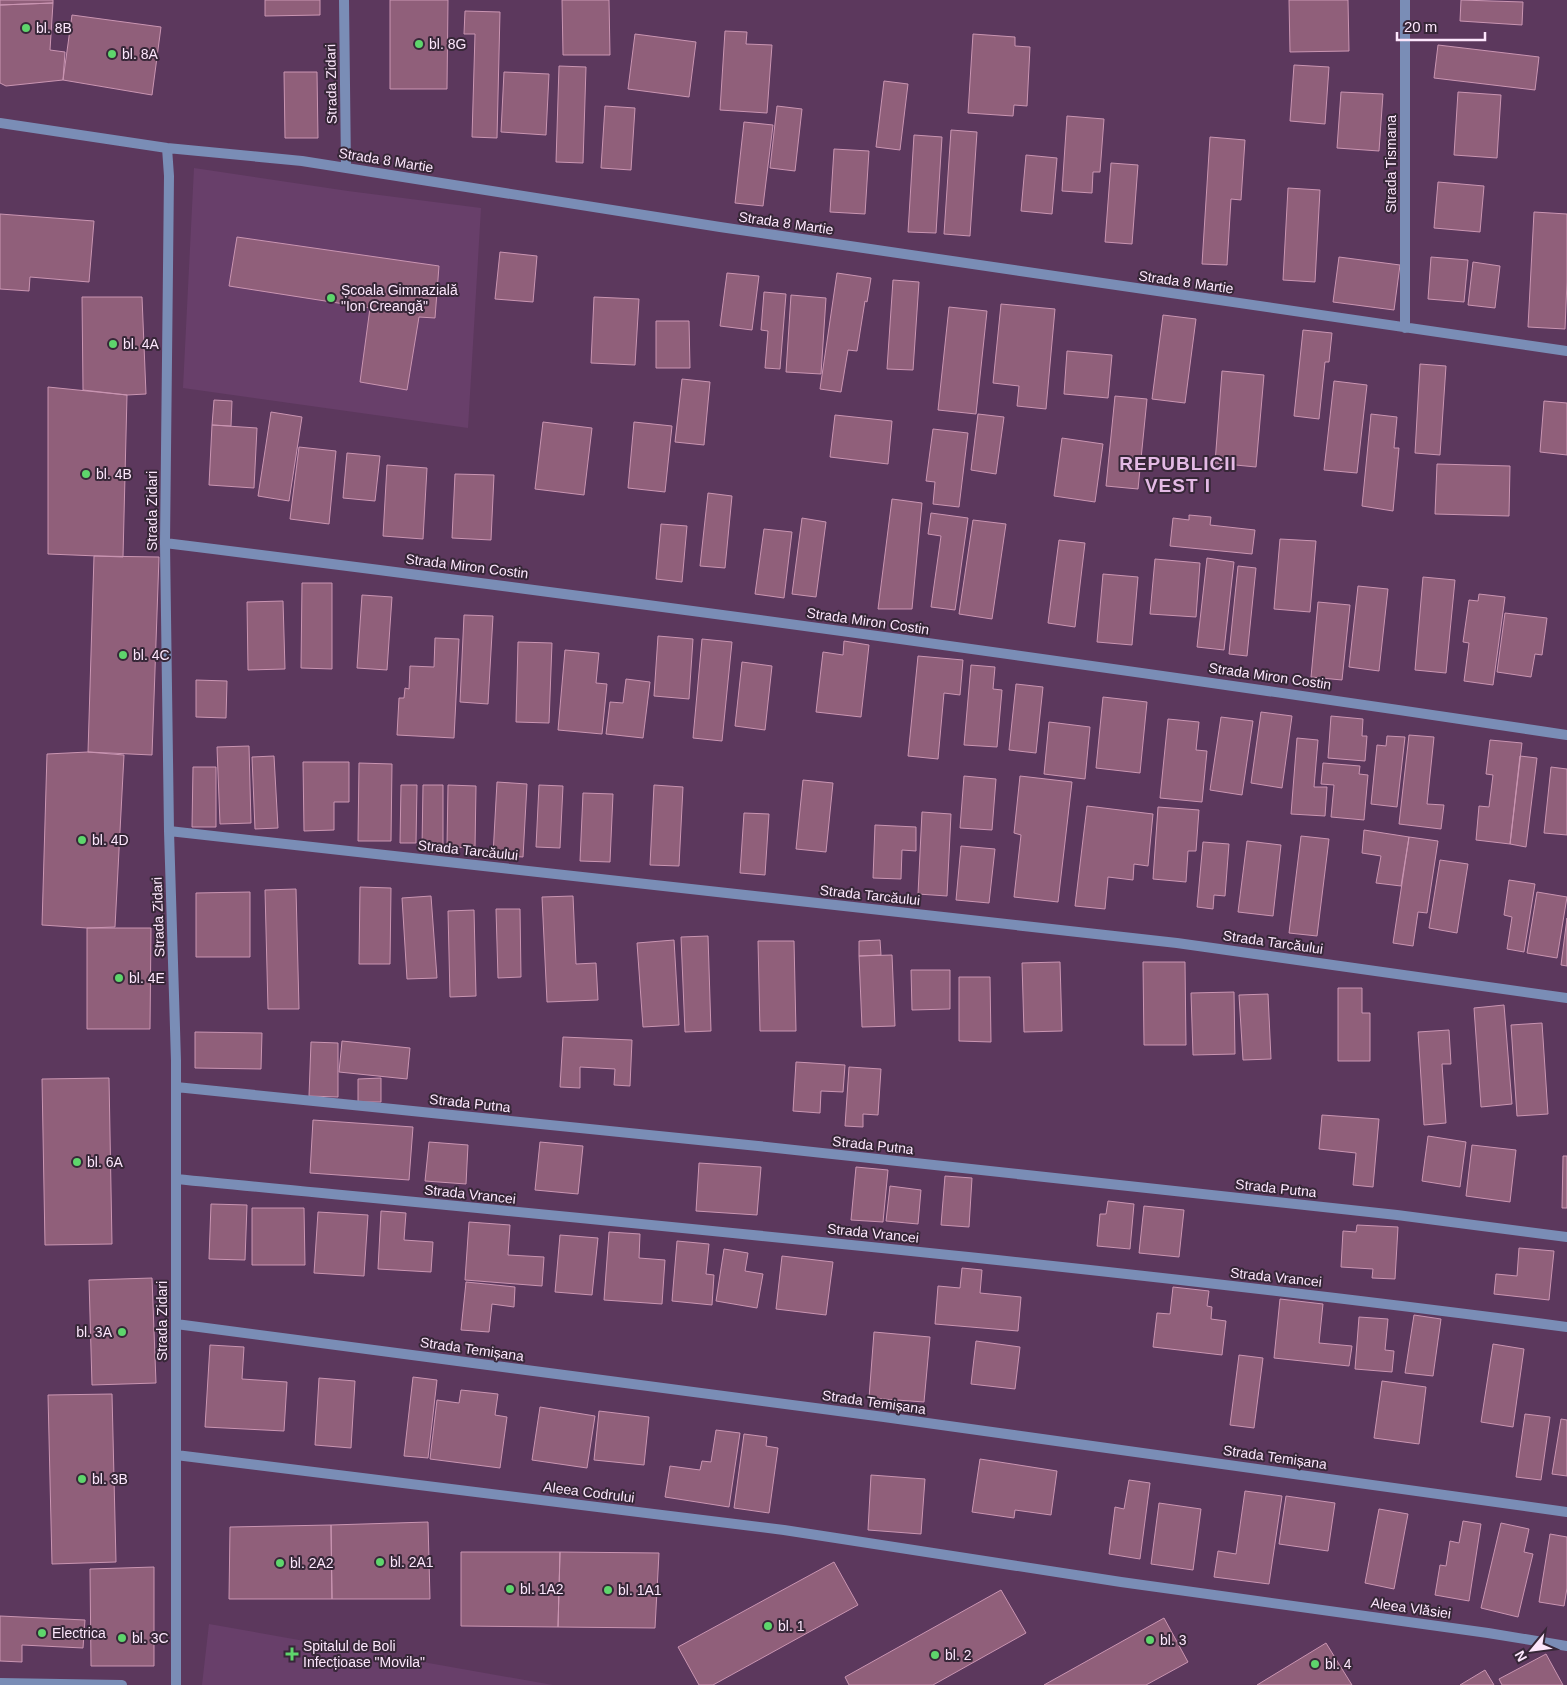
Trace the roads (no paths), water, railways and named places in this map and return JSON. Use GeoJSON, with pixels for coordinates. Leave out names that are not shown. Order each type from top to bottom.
{"type":"FeatureCollection","features":[{"type":"Feature","properties":{"kind":"street","name":"Strada Zidari"},"geometry":{"type":"LineString","coordinates":[[344,0],[346,168]]}},
{"type":"Feature","properties":{"kind":"street","name":"Strada Tismana"},"geometry":{"type":"LineString","coordinates":[[1405,0],[1405,328]]}},
{"type":"Feature","properties":{"kind":"street","name":"Strada 8 Martie"},"geometry":{"type":"LineString","coordinates":[[0,123],[167,148],[302,161],[730,228],[1567,351]]}},
{"type":"Feature","properties":{"kind":"street","name":"Strada Zidari"},"geometry":{"type":"LineString","coordinates":[[167,148],[169,176],[165,542],[169,831],[176,1087],[176,1685]]}},
{"type":"Feature","properties":{"kind":"street","name":"Strada Miron Costin"},"geometry":{"type":"LineString","coordinates":[[165,542],[533,588],[1119,669],[1567,735]]}},
{"type":"Feature","properties":{"kind":"street","name":"Strada Tarcăului"},"geometry":{"type":"LineString","coordinates":[[169,831],[1177,943],[1567,998]]}},
{"type":"Feature","properties":{"kind":"street","name":"Strada Putna"},"geometry":{"type":"LineString","coordinates":[[176,1087],[768,1147],[1387,1214],[1567,1237]]}},
{"type":"Feature","properties":{"kind":"street","name":"Strada Vrancei"},"geometry":{"type":"LineString","coordinates":[[176,1179],[901,1250],[1384,1303],[1567,1327]]}},
{"type":"Feature","properties":{"kind":"street","name":"Strada Temișana"},"geometry":{"type":"LineString","coordinates":[[176,1324],[884,1417],[1567,1512]]}},
{"type":"Feature","properties":{"kind":"street","name":"Aleea Codrului"},"geometry":{"type":"LineString","coordinates":[[176,1455],[784,1530],[1121,1582],[1250,1599]]}},
{"type":"Feature","properties":{"kind":"street","name":"Aleea Vlăsiei"},"geometry":{"type":"LineString","coordinates":[[1250,1599],[1567,1646]]}},
{"type":"Feature","properties":{"kind":"street"},"geometry":{"type":"LineString","coordinates":[[0,1683],[122,1685]]}},
{"type":"Feature","properties":{"kind":"place","name":"bl. 8B"},"geometry":{"type":"Point","coordinates":[26,28]}},
{"type":"Feature","properties":{"kind":"place","name":"bl. 8G"},"geometry":{"type":"Point","coordinates":[419,44]}},
{"type":"Feature","properties":{"kind":"place","name":"bl. 8A"},"geometry":{"type":"Point","coordinates":[112,54]}},
{"type":"Feature","properties":{"kind":"place","name":"Școala Gimnazială \"Ion Creangă\""},"geometry":{"type":"Point","coordinates":[331,298]}},
{"type":"Feature","properties":{"kind":"place","name":"bl. 4A"},"geometry":{"type":"Point","coordinates":[113,344]}},
{"type":"Feature","properties":{"kind":"place","name":"bl. 4B"},"geometry":{"type":"Point","coordinates":[86,474]}},
{"type":"Feature","properties":{"kind":"place","name":"bl. 4C"},"geometry":{"type":"Point","coordinates":[123,655]}},
{"type":"Feature","properties":{"kind":"place","name":"bl. 4D"},"geometry":{"type":"Point","coordinates":[82,840]}},
{"type":"Feature","properties":{"kind":"place","name":"bl. 4E"},"geometry":{"type":"Point","coordinates":[119,978]}},
{"type":"Feature","properties":{"kind":"place","name":"bl. 6A"},"geometry":{"type":"Point","coordinates":[77,1162]}},
{"type":"Feature","properties":{"kind":"place","name":"bl. 3A"},"geometry":{"type":"Point","coordinates":[122,1332]}},
{"type":"Feature","properties":{"kind":"place","name":"bl. 3B"},"geometry":{"type":"Point","coordinates":[82,1479]}},
{"type":"Feature","properties":{"kind":"place","name":"bl. 2A1"},"geometry":{"type":"Point","coordinates":[380,1562]}},
{"type":"Feature","properties":{"kind":"place","name":"bl. 2A2"},"geometry":{"type":"Point","coordinates":[280,1563]}},
{"type":"Feature","properties":{"kind":"place","name":"bl. 1A2"},"geometry":{"type":"Point","coordinates":[510,1589]}},
{"type":"Feature","properties":{"kind":"place","name":"bl. 1A1"},"geometry":{"type":"Point","coordinates":[608,1590]}},
{"type":"Feature","properties":{"kind":"place","name":"bl. 1"},"geometry":{"type":"Point","coordinates":[768,1626]}},
{"type":"Feature","properties":{"kind":"place","name":"Electrica"},"geometry":{"type":"Point","coordinates":[42,1633]}},
{"type":"Feature","properties":{"kind":"place","name":"bl. 3C"},"geometry":{"type":"Point","coordinates":[122,1638]}},
{"type":"Feature","properties":{"kind":"place","name":"bl. 3"},"geometry":{"type":"Point","coordinates":[1150,1640]}},
{"type":"Feature","properties":{"kind":"place","name":"Spitalul de Boli Infecțioase \"Movila\""},"geometry":{"type":"Point","coordinates":[292,1654]}},
{"type":"Feature","properties":{"kind":"place","name":"bl. 2"},"geometry":{"type":"Point","coordinates":[935,1655]}},
{"type":"Feature","properties":{"kind":"place","name":"bl. 4"},"geometry":{"type":"Point","coordinates":[1315,1664]}},
{"type":"Feature","properties":{"kind":"district","name":"REPUBLICII VEST I"},"geometry":{"type":"Point","coordinates":[1178,474]}}]}
